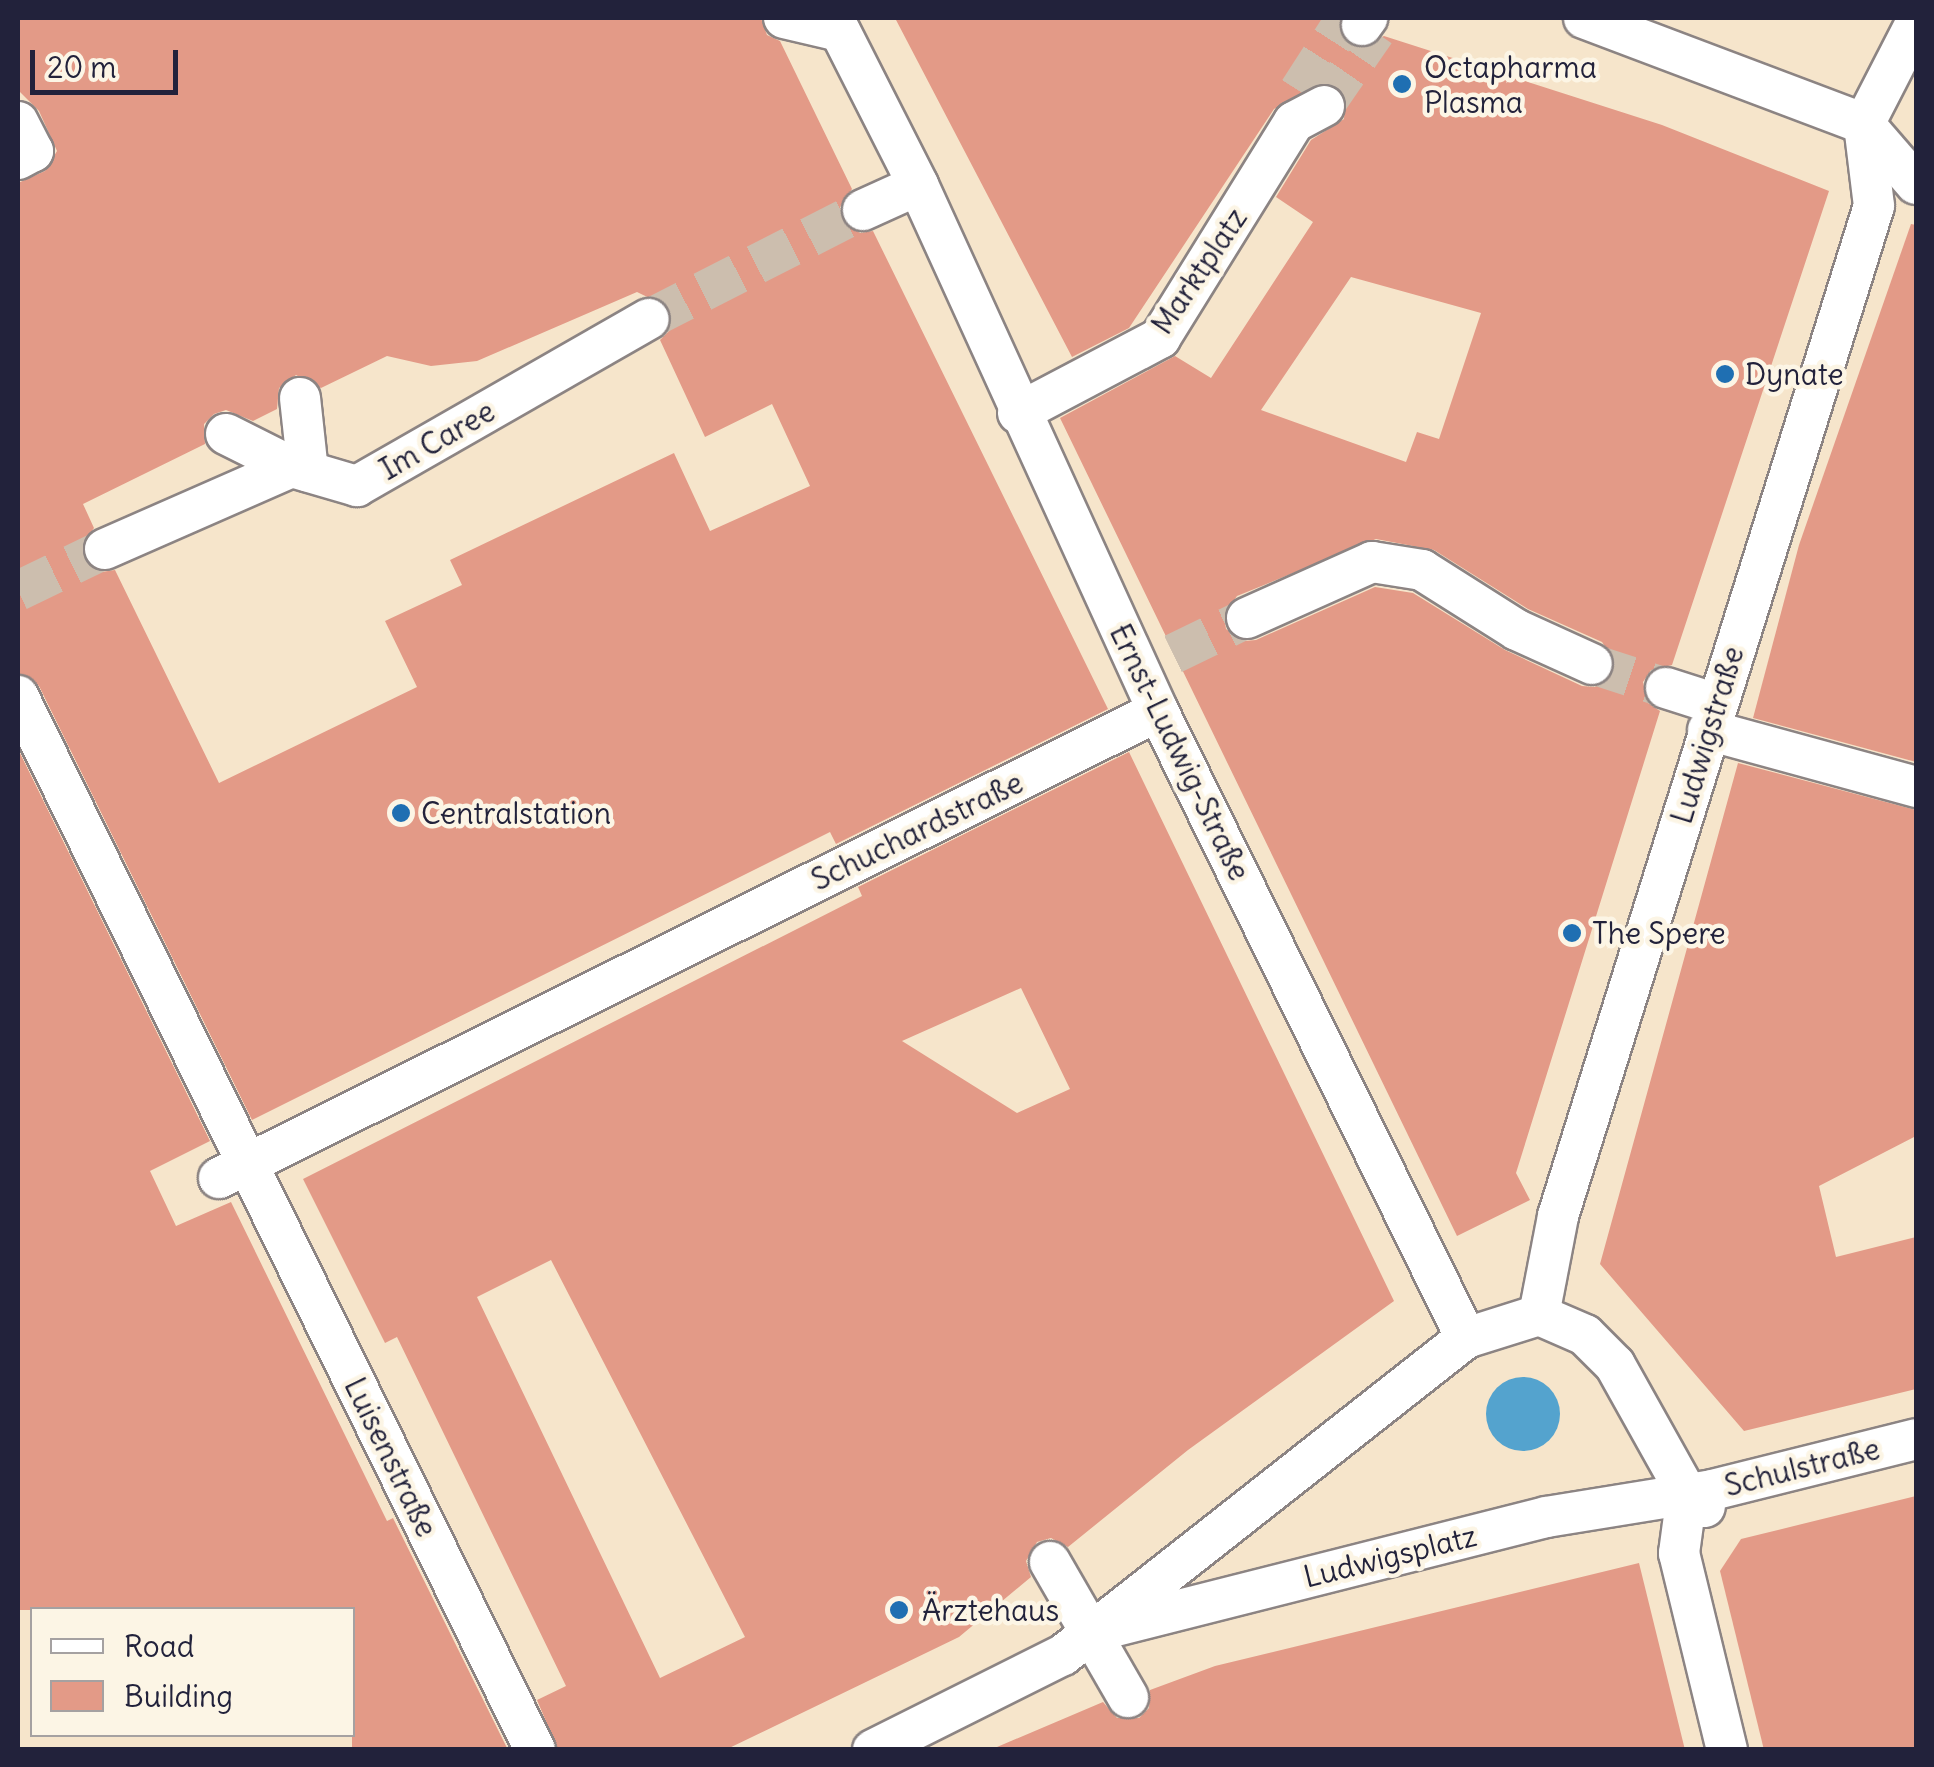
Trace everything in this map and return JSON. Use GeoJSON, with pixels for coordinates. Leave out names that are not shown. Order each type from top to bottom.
{"type":"FeatureCollection","features":[{"type":"Feature","properties":{"kind":"street"},"geometry":{"type":"LineString","coordinates":[[784,18],[842,24]]}},
{"type":"Feature","properties":{"kind":"street"},"geometry":{"type":"LineString","coordinates":[[1584,18],[1864,124],[1916,184]]}},
{"type":"Feature","properties":{"kind":"street","name":"Ernst-Ludwig-Straße"},"geometry":{"type":"LineString","coordinates":[[842,24],[918,184],[1018,414],[1156,662],[1158,711],[1461,1326]]}},
{"type":"Feature","properties":{"kind":"street"},"geometry":{"type":"LineString","coordinates":[[1864,124],[1916,24]]}},
{"type":"Feature","properties":{"kind":"street","name":"Marktplatz"},"geometry":{"type":"LineString","coordinates":[[1018,414],[1160,338],[1306,106]]}},
{"type":"Feature","properties":{"kind":"street"},"geometry":{"type":"LineString","coordinates":[[18,122],[33,151],[18,159]]}},
{"type":"Feature","properties":{"kind":"street","name":"Ludwigstraße"},"geometry":{"type":"LineString","coordinates":[[1539,1316],[1544,1266],[1874,206],[1864,124]]}},
{"type":"Feature","properties":{"kind":"street"},"geometry":{"type":"LineString","coordinates":[[863,210],[918,184]]}},
{"type":"Feature","properties":{"kind":"street","name":"Im Caree"},"geometry":{"type":"LineString","coordinates":[[226,434],[300,470],[358,486],[650,318]]}},
{"type":"Feature","properties":{"kind":"street"},"geometry":{"type":"LineString","coordinates":[[105,550],[300,470],[300,398]]}},
{"type":"Feature","properties":{"kind":"street"},"geometry":{"type":"LineString","coordinates":[[1247,618],[1372,562],[1422,570],[1517,630],[1592,664]]}},
{"type":"Feature","properties":{"kind":"street"},"geometry":{"type":"LineString","coordinates":[[1666,688],[1712,717],[1916,788]]}},
{"type":"Feature","properties":{"kind":"street","name":"Luisenstraße"},"geometry":{"type":"LineString","coordinates":[[18,696],[233,1170],[536,1750]]}},
{"type":"Feature","properties":{"kind":"street","name":"Schuchardstraße"},"geometry":{"type":"LineString","coordinates":[[233,1170],[605,1006],[684,967],[1158,711]]}},
{"type":"Feature","properties":{"kind":"street"},"geometry":{"type":"LineString","coordinates":[[874,1750],[1079,1643],[1461,1326],[1539,1316],[1585,1335],[1615,1365],[1696,1500],[1679,1553],[1727,1750]]}},
{"type":"Feature","properties":{"kind":"street","name":"Schulstraße"},"geometry":{"type":"LineString","coordinates":[[1696,1500],[1916,1439]]}},
{"type":"Feature","properties":{"kind":"street","name":"Ludwigsplatz"},"geometry":{"type":"LineString","coordinates":[[1079,1643],[1546,1517],[1696,1500]]}},
{"type":"Feature","properties":{"kind":"street"},"geometry":{"type":"LineString","coordinates":[[1050,1562],[1079,1643],[1128,1697]]}},
{"type":"Feature","properties":{"kind":"water"},"geometry":{"type":"Polygon","coordinates":[[[1523,1377],[1549,1388],[1560,1414],[1549,1440],[1523,1451],[1497,1440],[1486,1414],[1497,1388],[1523,1377]]]}},
{"type":"Feature","properties":{"kind":"building"},"geometry":{"type":"Polygon","coordinates":[[[18,18],[761,18],[767,35],[780,41],[852,189],[840,207],[842,221],[860,233],[873,231],[1108,709],[836,844],[830,832],[252,1120],[39,686],[18,673],[18,183],[45,171],[57,151],[39,111],[18,90],[18,18]],[[637,292],[477,361],[431,366],[387,356],[321,388],[296,375],[279,388],[277,409],[253,421],[226,410],[214,414],[204,424],[205,444],[83,504],[94,528],[82,545],[84,559],[101,572],[115,570],[219,783],[417,687],[385,621],[462,585],[450,560],[674,453],[710,531],[810,486],[772,404],[705,437],[660,340],[670,330],[670,308],[637,292]]]}},
{"type":"Feature","properties":{"kind":"building"},"geometry":{"type":"Polygon","coordinates":[[[895,18],[1340,18],[1341,36],[1359,48],[1384,36],[1662,125],[1829,191],[1672,665],[1651,670],[1643,682],[1648,703],[1660,711],[1516,1173],[1530,1200],[1457,1236],[1060,418],[1175,356],[1211,378],[1313,222],[1276,197],[1311,140],[1344,119],[1345,96],[1324,82],[1274,109],[1129,328],[1072,357],[895,18]],[[1351,277],[1261,410],[1406,462],[1417,432],[1439,439],[1481,313],[1351,277]],[[1376,539],[1237,596],[1224,615],[1226,629],[1244,641],[1256,640],[1375,587],[1413,593],[1505,650],[1582,686],[1595,687],[1613,675],[1615,661],[1602,642],[1528,609],[1434,550],[1376,539]]]}},
{"type":"Feature","properties":{"kind":"building"},"geometry":{"type":"Polygon","coordinates":[[[1911,224],[1916,225],[1916,762],[1753,718],[1799,545],[1911,224]]]}},
{"type":"Feature","properties":{"kind":"building"},"geometry":{"type":"Polygon","coordinates":[[[18,749],[210,1141],[150,1171],[176,1226],[231,1202],[387,1521],[393,1518],[508,1750],[352,1750],[355,1607],[18,1610],[18,749]]]}},
{"type":"Feature","properties":{"kind":"building"},"geometry":{"type":"Polygon","coordinates":[[[1129,752],[1394,1301],[1188,1450],[1068,1547],[1051,1538],[1037,1542],[1026,1561],[1031,1577],[959,1637],[725,1750],[558,1750],[537,1700],[566,1686],[397,1337],[385,1343],[303,1179],[862,896],[858,887],[1129,752]],[[1021,988],[902,1041],[1017,1113],[1070,1089],[1021,988]],[[551,1260],[477,1297],[660,1678],[745,1637],[551,1260]]]}},
{"type":"Feature","properties":{"kind":"building"},"geometry":{"type":"Polygon","coordinates":[[[1738,763],[1916,810],[1916,1136],[1819,1186],[1836,1257],[1916,1237],[1916,1389],[1744,1431],[1600,1264],[1738,763]]]}},
{"type":"Feature","properties":{"kind":"building"},"geometry":{"type":"Polygon","coordinates":[[[1916,1496],[1916,1750],[1764,1750],[1720,1571],[1741,1539],[1916,1496]]]}},
{"type":"Feature","properties":{"kind":"building"},"geometry":{"type":"Polygon","coordinates":[[[1639,1563],[1685,1750],[990,1750],[1103,1702],[1117,1718],[1139,1718],[1149,1708],[1150,1690],[1215,1666],[1639,1563]]]}},
{"type":"Feature","properties":{"kind":"tunnel"},"geometry":{"type":"LineString","coordinates":[[1299,91],[1346,18]]}},
{"type":"Feature","properties":{"kind":"tunnel"},"geometry":{"type":"LineString","coordinates":[[1324,106],[1375,32]]}},
{"type":"Feature","properties":{"kind":"tunnel"},"geometry":{"type":"LineString","coordinates":[[649,319],[863,210]]}},
{"type":"Feature","properties":{"kind":"tunnel"},"geometry":{"type":"LineString","coordinates":[[18,591],[105,549]]}},
{"type":"Feature","properties":{"kind":"tunnel"},"geometry":{"type":"LineString","coordinates":[[1173,654],[1247,618]]}},
{"type":"Feature","properties":{"kind":"tunnel"},"geometry":{"type":"LineString","coordinates":[[1592,664],[1666,688]]}},
{"type":"Feature","properties":{"kind":"place","name":"Octapharma Plasma"},"geometry":{"type":"Point","coordinates":[1402,84]}},
{"type":"Feature","properties":{"kind":"place","name":"Dynate"},"geometry":{"type":"Point","coordinates":[1725,374]}},
{"type":"Feature","properties":{"kind":"place","name":"Centralstation"},"geometry":{"type":"Point","coordinates":[401,813]}},
{"type":"Feature","properties":{"kind":"place","name":"The Spere"},"geometry":{"type":"Point","coordinates":[1572,933]}},
{"type":"Feature","properties":{"kind":"place","name":"Ärztehaus"},"geometry":{"type":"Point","coordinates":[899,1610]}}]}
